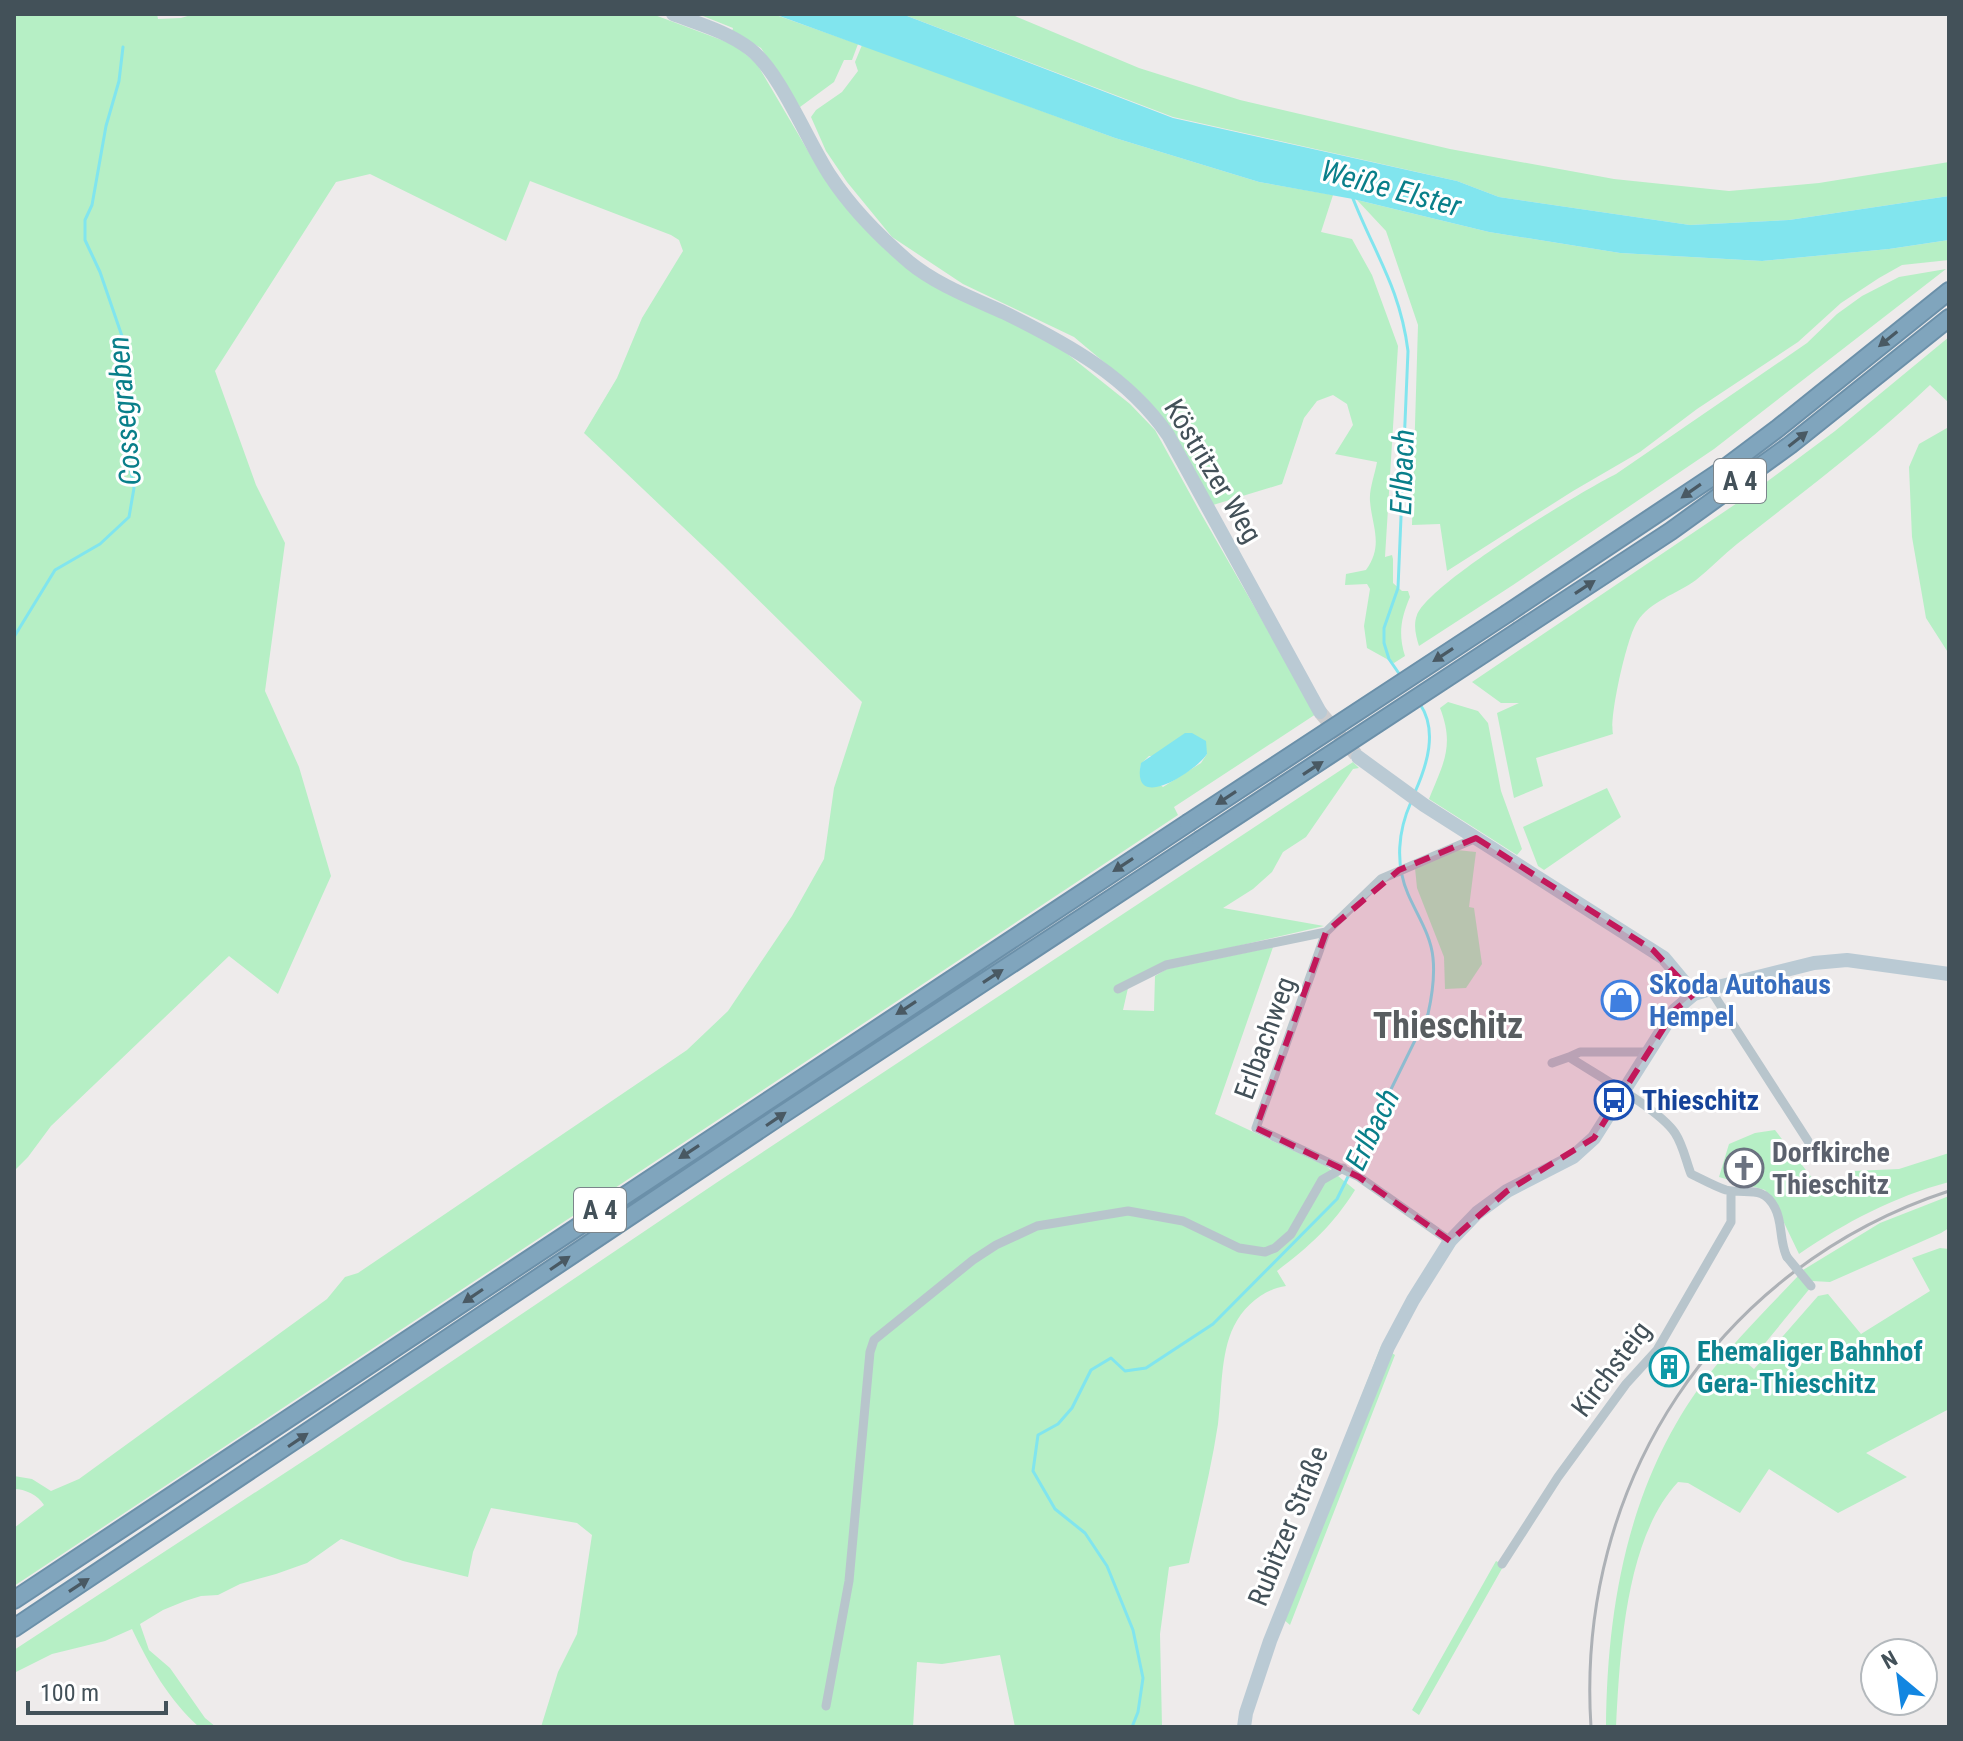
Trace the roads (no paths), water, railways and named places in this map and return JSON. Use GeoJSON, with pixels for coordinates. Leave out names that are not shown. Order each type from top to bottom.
{"type":"FeatureCollection","features":[{"type":"Feature","properties":{"kind":"highway","name":"A 4"},"geometry":{"type":"LineString","coordinates":[[14,1600],[1721,471],[1949,291]]}},
{"type":"Feature","properties":{"kind":"highway","name":"A 4"},"geometry":{"type":"LineString","coordinates":[[14,1628],[780,1116],[1671,531],[1790,445],[1949,318]]}},
{"type":"Feature","properties":{"kind":"main road","name":"Köstritzer Weg"},"geometry":{"type":"LineString","coordinates":[[673,14],[717,31],[752,50],[773,75],[847,199],[913,265],[939,282],[1097,363],[1153,414],[1168,435],[1320,712]]}},
{"type":"Feature","properties":{"kind":"main road"},"geometry":{"type":"LineString","coordinates":[[1358,757],[1424,805],[1664,958],[1694,994],[1814,963],[1847,960],[1949,974]]}},
{"type":"Feature","properties":{"kind":"main road","name":"Rubitzer Straße"},"geometry":{"type":"LineString","coordinates":[[1244,1727],[1270,1641],[1388,1347],[1413,1300],[1450,1241],[1477,1213],[1507,1191],[1573,1157],[1594,1138],[1675,1010],[1694,994]]}},
{"type":"Feature","properties":{"kind":"street"},"geometry":{"type":"LineString","coordinates":[[1118,989],[1166,965],[1326,932],[1381,879],[1476,838]]}},
{"type":"Feature","properties":{"kind":"street","name":"Erlbachweg"},"geometry":{"type":"LineString","coordinates":[[1326,932],[1256,1128],[1359,1177],[1450,1241]]}},
{"type":"Feature","properties":{"kind":"street"},"geometry":{"type":"LineString","coordinates":[[1710,989],[1808,1141]]}},
{"type":"Feature","properties":{"kind":"street"},"geometry":{"type":"LineString","coordinates":[[1552,1063],[1580,1052],[1648,1052]]}},
{"type":"Feature","properties":{"kind":"street"},"geometry":{"type":"LineString","coordinates":[[1569,1057],[1669,1126],[1677,1136],[1691,1174],[1731,1191],[1755,1190],[1768,1197],[1776,1209],[1787,1257],[1811,1286]]}},
{"type":"Feature","properties":{"kind":"street"},"geometry":{"type":"LineString","coordinates":[[826,1706],[851,1568],[870,1352],[874,1340],[973,1260],[1020,1232],[1037,1226],[1128,1211],[1183,1221],[1239,1248],[1265,1252],[1275,1248],[1291,1234],[1322,1180],[1345,1169]]}},
{"type":"Feature","properties":{"kind":"street","name":"Kirchsteig"},"geometry":{"type":"LineString","coordinates":[[1502,1564],[1558,1477],[1626,1384],[1657,1350],[1731,1222],[1731,1191]]}},
{"type":"Feature","properties":{"kind":"water","name":"Weiße Elster"},"geometry":{"type":"Polygon","coordinates":[[[774,14],[902,14],[1173,118],[1457,181],[1499,197],[1690,225],[1789,220],[1949,196],[1949,240],[1762,261],[1620,253],[1489,232],[1353,199],[1259,182],[1115,138],[774,14]]]}},
{"type":"Feature","properties":{"kind":"water"},"geometry":{"type":"Polygon","coordinates":[[[1185,733],[1192,733],[1206,741],[1207,754],[1178,778],[1154,787],[1145,786],[1140,778],[1141,763],[1185,733]]]}},
{"type":"Feature","properties":{"kind":"waterway","name":"Cossegraben"},"geometry":{"type":"LineString","coordinates":[[14,637],[55,570],[100,544],[129,517],[134,488],[127,452],[124,342],[100,272],[85,240],[85,220],[92,205],[106,126],[119,81],[123,47]]}},
{"type":"Feature","properties":{"kind":"waterway","name":"Erlbach"},"geometry":{"type":"LineString","coordinates":[[1352,196],[1393,289],[1408,351],[1398,588],[1384,628],[1389,659],[1400,675]]}},
{"type":"Feature","properties":{"kind":"waterway","name":"Erlbach"},"geometry":{"type":"LineString","coordinates":[[1415,792],[1429,748],[1428,725],[1420,704]]}},
{"type":"Feature","properties":{"kind":"waterway","name":"Erlbach"},"geometry":{"type":"LineString","coordinates":[[1132,1727],[1138,1712],[1143,1678],[1133,1630],[1107,1566],[1085,1533],[1055,1509],[1033,1471],[1038,1435],[1058,1424],[1072,1408],[1091,1370],[1111,1358],[1125,1371],[1146,1368],[1213,1324],[1337,1199],[1428,1014],[1431,1000],[1434,972],[1432,950],[1401,871],[1401,836],[1411,802]]}},
{"type":"Feature","properties":{"kind":"tunnel"},"geometry":{"type":"LineString","coordinates":[[1320,712],[1358,757]]}},
{"type":"Feature","properties":{"kind":"railway"},"geometry":{"type":"LineString","coordinates":[[1591,1727],[1592,1638],[1608,1552],[1636,1471],[1677,1397],[1730,1330],[1793,1273],[1866,1226],[1949,1191]]}},
{"type":"Feature","properties":{"kind":"place","name":"Skoda Autohaus Hempel"},"geometry":{"type":"Point","coordinates":[1621,1000]}},
{"type":"Feature","properties":{"kind":"place","name":"Thieschitz"},"geometry":{"type":"Point","coordinates":[1614,1100]}},
{"type":"Feature","properties":{"kind":"place","name":"Dorfkirche Thieschitz"},"geometry":{"type":"Point","coordinates":[1744,1168]}},
{"type":"Feature","properties":{"kind":"place","name":"Ehemaliger Bahnhof Gera-Thieschitz"},"geometry":{"type":"Point","coordinates":[1669,1367]}},
{"type":"Feature","properties":{"kind":"district","name":"Thieschitz"},"geometry":{"type":"Point","coordinates":[1448,1026]}}]}
